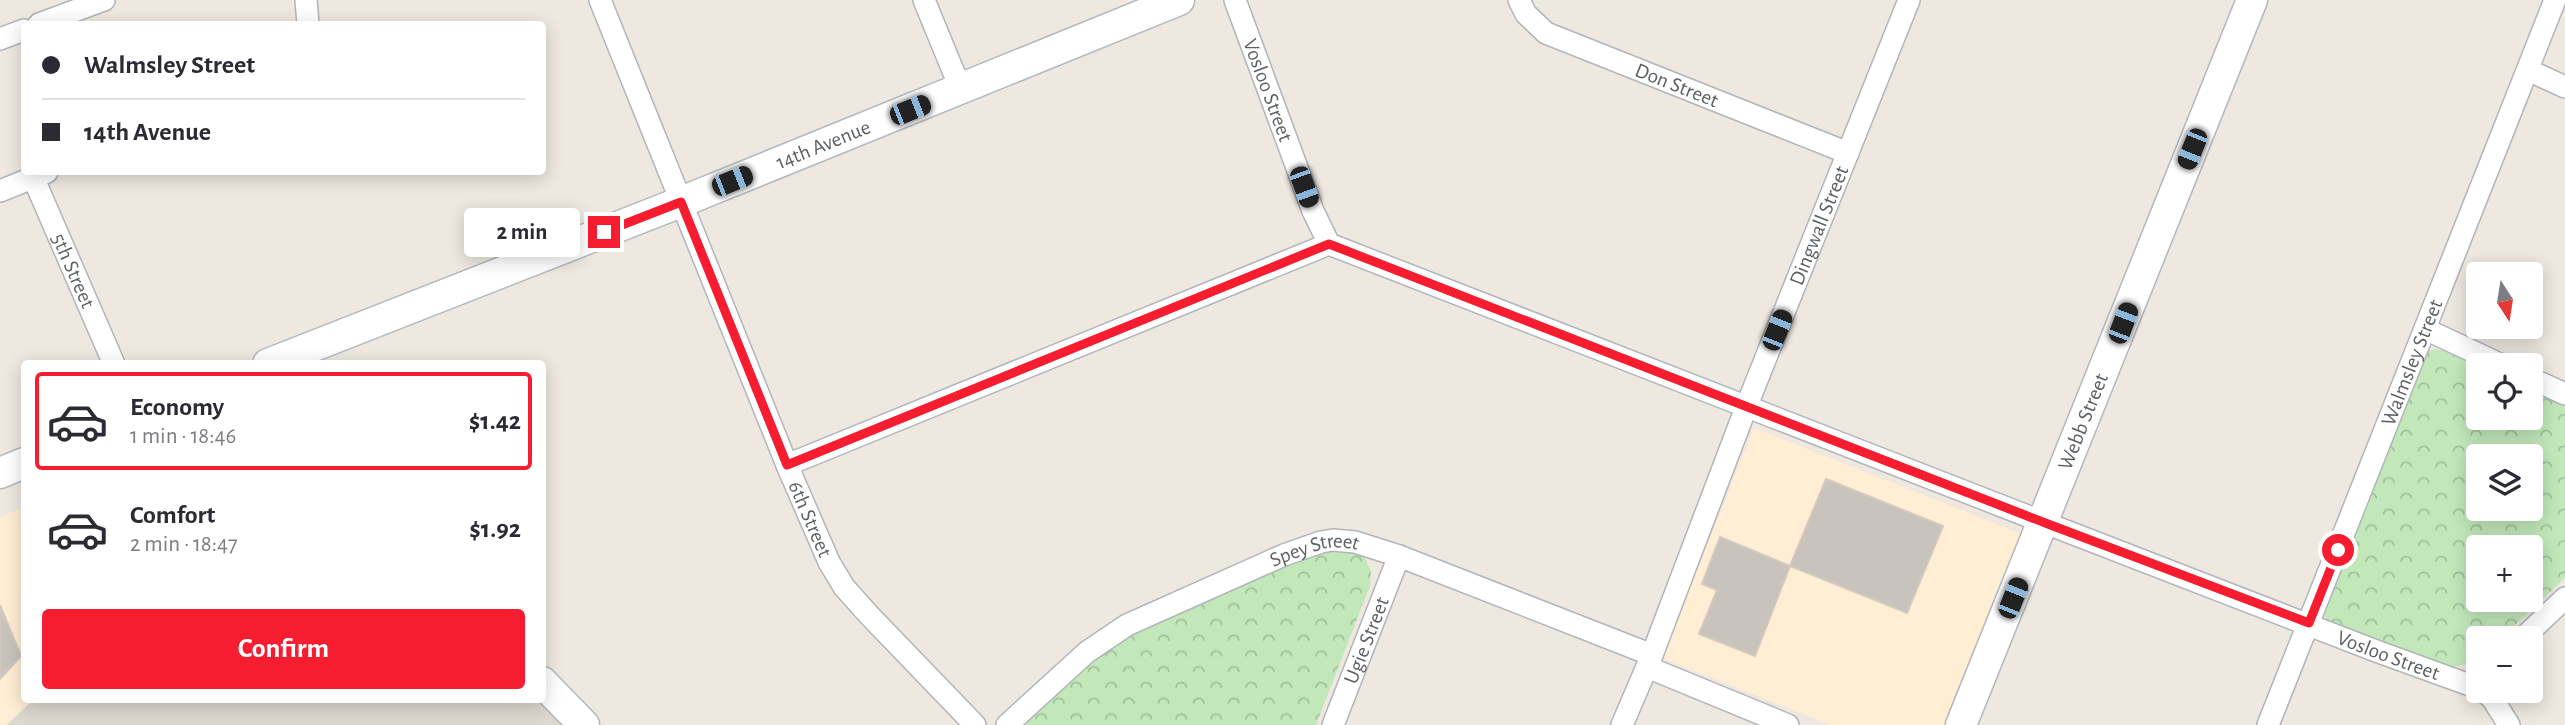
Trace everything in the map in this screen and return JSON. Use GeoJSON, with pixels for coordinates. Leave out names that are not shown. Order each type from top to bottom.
{"type":"FeatureCollection","features":[{"type":"Feature","properties":{"kind":"street"},"geometry":{"type":"LineString","coordinates":[[46,21],[104,0]]}},
{"type":"Feature","properties":{"kind":"street"},"geometry":{"type":"LineString","coordinates":[[306,0],[308,21]]}},
{"type":"Feature","properties":{"kind":"street","name":"6th Street"},"geometry":{"type":"LineString","coordinates":[[600,0],[787,465],[829,562],[844,587],[975,725]]}},
{"type":"Feature","properties":{"kind":"street"},"geometry":{"type":"LineString","coordinates":[[924,0],[961,90]]}},
{"type":"Feature","properties":{"kind":"street","name":"14th Avenue"},"geometry":{"type":"LineString","coordinates":[[278,360],[681,202],[1179,0]]}},
{"type":"Feature","properties":{"kind":"street","name":"Vosloo Street"},"geometry":{"type":"LineString","coordinates":[[1235,0],[1313,211],[1329,244],[2376,651],[2466,683]]}},
{"type":"Feature","properties":{"kind":"street","name":"Don Street"},"geometry":{"type":"LineString","coordinates":[[1519,0],[1526,14],[1546,33],[1848,153]]}},
{"type":"Feature","properties":{"kind":"street","name":"Dingwall Street"},"geometry":{"type":"LineString","coordinates":[[1622,725],[1650,661],[1747,405],[1909,0]]}},
{"type":"Feature","properties":{"kind":"street","name":"Webb Street"},"geometry":{"type":"LineString","coordinates":[[1961,725],[2252,0]]}},
{"type":"Feature","properties":{"kind":"street","name":"Walmsley Street"},"geometry":{"type":"LineString","coordinates":[[2268,725],[2555,0]]}},
{"type":"Feature","properties":{"kind":"street"},"geometry":{"type":"LineString","coordinates":[[0,39],[21,31]]}},
{"type":"Feature","properties":{"kind":"street"},"geometry":{"type":"LineString","coordinates":[[2528,70],[2565,87]]}},
{"type":"Feature","properties":{"kind":"street","name":"5th Street"},"geometry":{"type":"LineString","coordinates":[[0,191],[38,175]]}},
{"type":"Feature","properties":{"kind":"street","name":"5th Street"},"geometry":{"type":"LineString","coordinates":[[40,175],[112,360]]}},
{"type":"Feature","properties":{"kind":"street"},"geometry":{"type":"LineString","coordinates":[[787,465],[1329,244]]}},
{"type":"Feature","properties":{"kind":"street"},"geometry":{"type":"LineString","coordinates":[[2425,329],[2476,353]]}},
{"type":"Feature","properties":{"kind":"street"},"geometry":{"type":"LineString","coordinates":[[2543,384],[2565,394]]}},
{"type":"Feature","properties":{"kind":"street"},"geometry":{"type":"LineString","coordinates":[[0,473],[21,464]]}},
{"type":"Feature","properties":{"kind":"street","name":"Spey Street"},"geometry":{"type":"LineString","coordinates":[[1007,725],[1087,652],[1126,625],[1231,577],[1307,546],[1333,540],[1355,542],[1399,556],[1650,661],[1788,725]]}},
{"type":"Feature","properties":{"kind":"street","name":"Ugie Street"},"geometry":{"type":"LineString","coordinates":[[1333,725],[1399,556]]}},
{"type":"Feature","properties":{"kind":"street"},"geometry":{"type":"LineString","coordinates":[[2536,626],[2565,598]]}},
{"type":"Feature","properties":{"kind":"street"},"geometry":{"type":"LineString","coordinates":[[546,686],[584,725]]}},
{"type":"Feature","properties":{"kind":"street","name":"Vosloo Street"},"geometry":{"type":"LineString","coordinates":[[2495,703],[2509,725]]}},
{"type":"Feature","properties":{"kind":"shaded area"},"geometry":{"type":"Polygon","coordinates":[[[1754,428],[2022,534],[1945,725],[1830,725],[1662,658],[1754,428]]]}},
{"type":"Feature","properties":{"kind":"shaded area"},"geometry":{"type":"Polygon","coordinates":[[[21,508],[21,703],[30,703],[6,725],[0,725],[0,517],[21,508]]]}},
{"type":"Feature","properties":{"kind":"shaded area"},"geometry":{"type":"Polygon","coordinates":[[[30,703],[541,703],[563,725],[7,725],[30,703]]]}},
{"type":"Feature","properties":{"kind":"green space"},"geometry":{"type":"Polygon","coordinates":[[[2435,349],[2466,359],[2466,430],[2543,430],[2543,393],[2565,403],[2565,578],[2543,599],[2543,535],[2466,535],[2466,612],[2529,612],[2514,626],[2466,626],[2466,664],[2440,669],[2328,623],[2320,603],[2423,357],[2428,351],[2435,349]]]}},
{"type":"Feature","properties":{"kind":"green space"},"geometry":{"type":"Polygon","coordinates":[[[1340,547],[1364,556],[1371,571],[1370,586],[1316,725],[1012,725],[1110,642],[1305,558],[1340,547]]]}},
{"type":"Feature","properties":{"kind":"building"},"geometry":{"type":"Polygon","coordinates":[[[1826,479],[1943,526],[1907,613],[1790,566],[1826,479]]]}},
{"type":"Feature","properties":{"kind":"building"},"geometry":{"type":"Polygon","coordinates":[[[1720,537],[1790,566],[1755,656],[1699,634],[1717,590],[1702,584],[1720,537]]]}},
{"type":"Feature","properties":{"kind":"building"},"geometry":{"type":"Polygon","coordinates":[[[0,605],[21,656],[0,679],[0,605]]]}},
{"type":"Feature","properties":{"kind":"route"},"geometry":{"type":"LineString","coordinates":[[604,232],[681,202],[787,465],[1329,244],[2309,623],[2338,550]]}}]}
